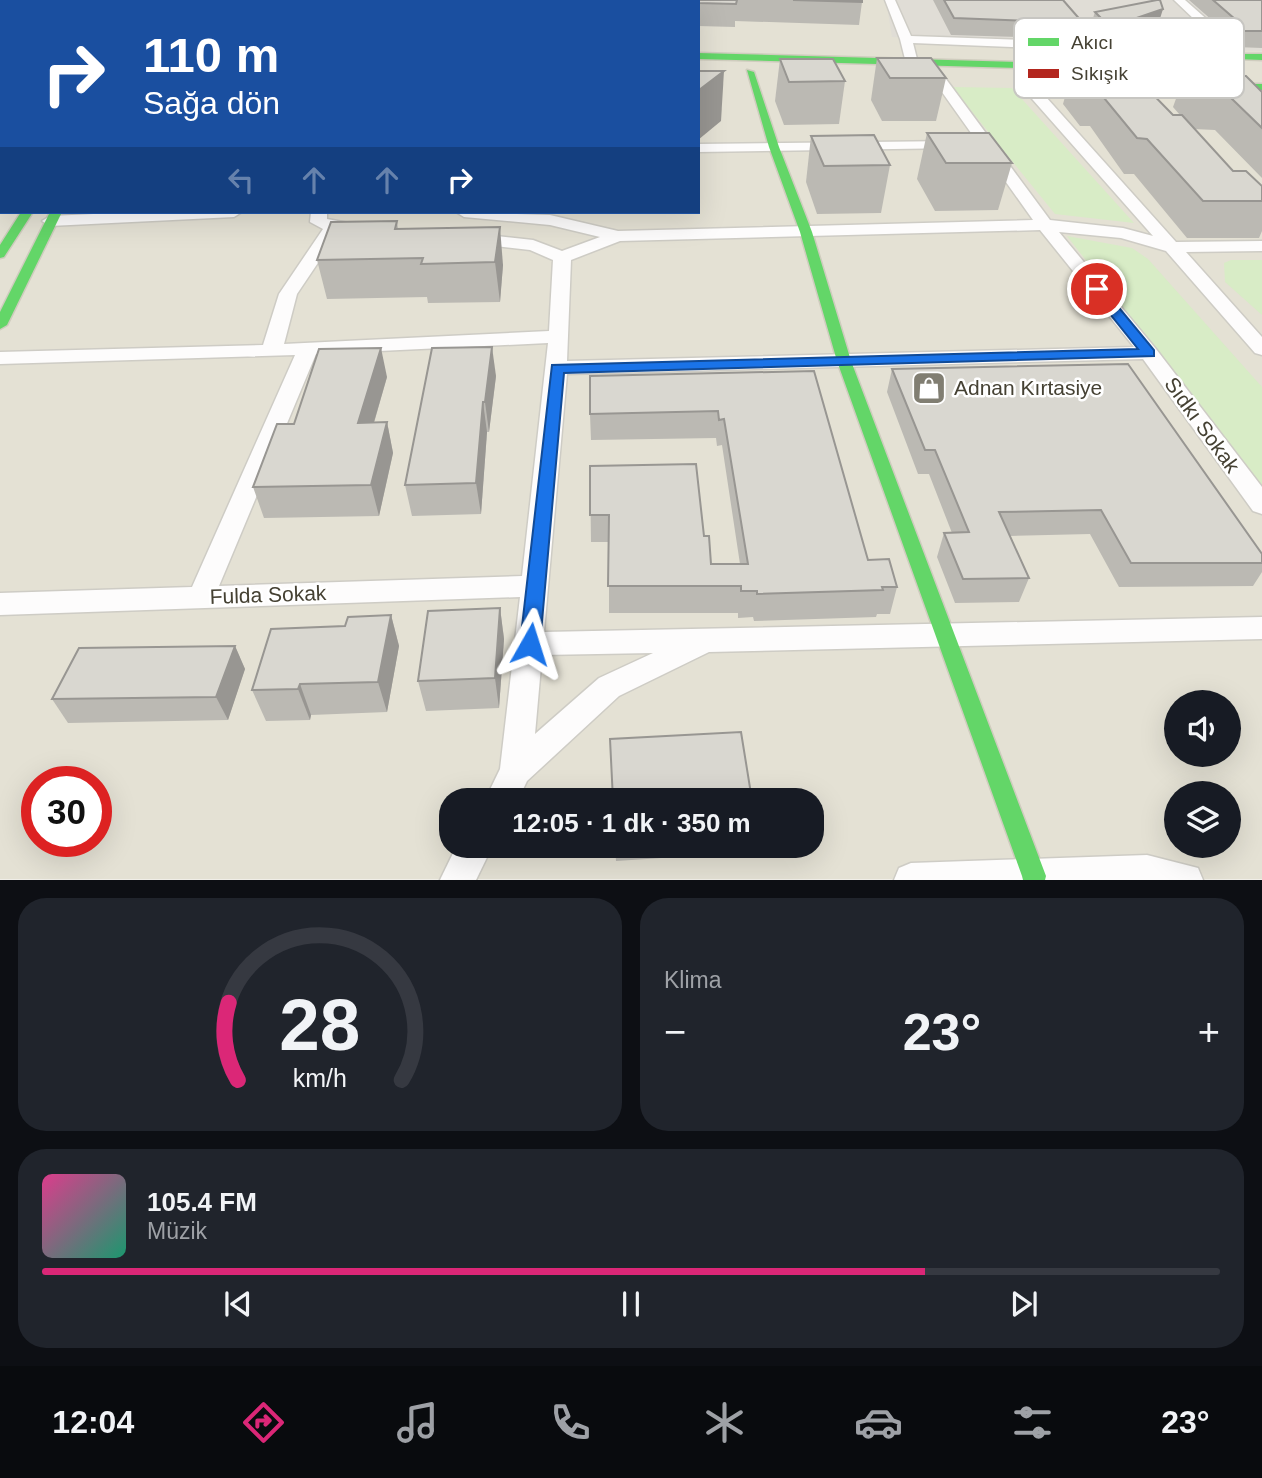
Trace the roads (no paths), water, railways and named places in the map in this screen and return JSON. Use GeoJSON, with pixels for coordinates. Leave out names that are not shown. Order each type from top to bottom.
{"type":"FeatureCollection","features":[{"type":"Feature","properties":{"kind":"main road"},"geometry":{"type":"LineString","coordinates":[[700,56],[1014,66]]}},
{"type":"Feature","properties":{"kind":"main road"},"geometry":{"type":"LineString","coordinates":[[1244,56],[1262,57]]}},
{"type":"Feature","properties":{"kind":"main road"},"geometry":{"type":"LineString","coordinates":[[700,70],[1014,80]]}},
{"type":"Feature","properties":{"kind":"main road"},"geometry":{"type":"LineString","coordinates":[[750,72],[806,233],[844,361],[1034,876]]}},
{"type":"Feature","properties":{"kind":"main road"},"geometry":{"type":"LineString","coordinates":[[1244,86],[1262,86]]}},
{"type":"Feature","properties":{"kind":"main road"},"geometry":{"type":"LineString","coordinates":[[0,254],[26,214]]}},
{"type":"Feature","properties":{"kind":"main road"},"geometry":{"type":"LineString","coordinates":[[0,325],[53,217]]}},
{"type":"Feature","properties":{"kind":"street"},"geometry":{"type":"LineString","coordinates":[[890,0],[906,39],[912,63]]}},
{"type":"Feature","properties":{"kind":"street"},"geometry":{"type":"LineString","coordinates":[[1179,0],[1199,18]]}},
{"type":"Feature","properties":{"kind":"street"},"geometry":{"type":"LineString","coordinates":[[906,39],[1014,44]]}},
{"type":"Feature","properties":{"kind":"street","name":"Sıdkı Sokak"},"geometry":{"type":"LineString","coordinates":[[938,78],[1045,225],[1149,353],[1262,505]]}},
{"type":"Feature","properties":{"kind":"street"},"geometry":{"type":"LineString","coordinates":[[1039,98],[1262,349]]}},
{"type":"Feature","properties":{"kind":"street"},"geometry":{"type":"LineString","coordinates":[[1244,98],[1253,103]]}},
{"type":"Feature","properties":{"kind":"street"},"geometry":{"type":"LineString","coordinates":[[700,148],[986,144]]}},
{"type":"Feature","properties":{"kind":"street"},"geometry":{"type":"LineString","coordinates":[[53,217],[162,214]]}},
{"type":"Feature","properties":{"kind":"street"},"geometry":{"type":"LineString","coordinates":[[319,214],[318,222],[333,228],[378,230]]}},
{"type":"Feature","properties":{"kind":"street"},"geometry":{"type":"LineString","coordinates":[[486,214],[550,220],[618,236],[1045,225],[1123,233],[1170,247],[1262,246]]}},
{"type":"Feature","properties":{"kind":"street"},"geometry":{"type":"LineString","coordinates":[[272,350],[288,294],[333,228]]}},
{"type":"Feature","properties":{"kind":"street"},"geometry":{"type":"LineString","coordinates":[[456,236],[533,245],[562,257],[618,236]]}},
{"type":"Feature","properties":{"kind":"street"},"geometry":{"type":"LineString","coordinates":[[516,771],[557,368],[562,257]]}},
{"type":"Feature","properties":{"kind":"street"},"geometry":{"type":"LineString","coordinates":[[0,359],[308,349],[558,337]]}},
{"type":"Feature","properties":{"kind":"street"},"geometry":{"type":"LineString","coordinates":[[201,597],[308,349]]}},
{"type":"Feature","properties":{"kind":"street"},"geometry":{"type":"LineString","coordinates":[[557,368],[1149,353]]}},
{"type":"Feature","properties":{"kind":"street","name":"Fulda Sokak"},"geometry":{"type":"LineString","coordinates":[[0,604],[536,586]]}},
{"type":"Feature","properties":{"kind":"street"},"geometry":{"type":"LineString","coordinates":[[530,644],[1262,628]]}},
{"type":"Feature","properties":{"kind":"street"},"geometry":{"type":"LineString","coordinates":[[507,788],[516,771],[610,687],[708,640]]}},
{"type":"Feature","properties":{"kind":"street"},"geometry":{"type":"LineString","coordinates":[[457,880],[469,858]]}},
{"type":"Feature","properties":{"kind":"street"},"geometry":{"type":"LineString","coordinates":[[911,880],[1147,872],[1186,880]]}},
{"type":"Feature","properties":{"kind":"place","name":"Adnan Kırtasiye"},"geometry":{"type":"Point","coordinates":[929,388]}}]}
